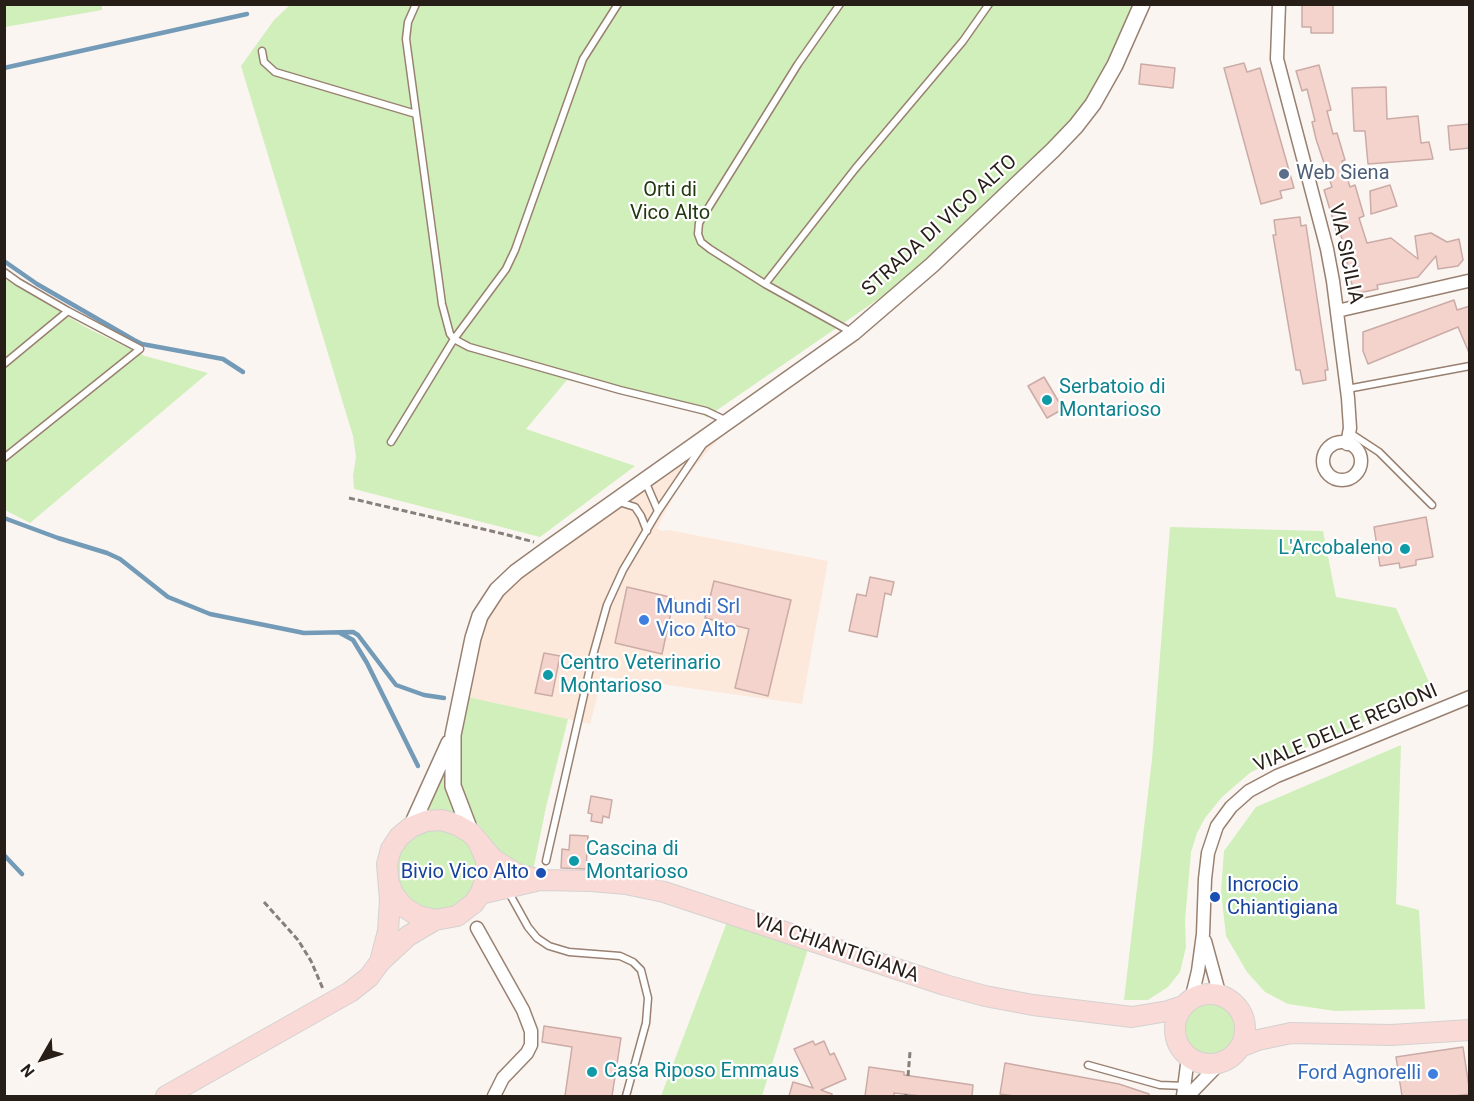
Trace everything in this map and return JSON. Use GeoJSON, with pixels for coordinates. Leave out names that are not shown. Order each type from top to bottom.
{"type":"FeatureCollection","features":[{"type":"Feature","properties":{"kind":"main road","name":"VIA CHIANTIGIANA"},"geometry":{"type":"LineString","coordinates":[[411,827],[426,821],[442,820],[457,825],[508,870],[543,871],[652,889],[972,993],[1033,1005],[1132,1017],[1168,1011],[1200,996],[1220,996]]}},
{"type":"Feature","properties":{"kind":"main road"},"geometry":{"type":"LineString","coordinates":[[380,962],[388,931],[390,900],[387,864],[391,849],[399,837],[411,827]]}},
{"type":"Feature","properties":{"kind":"main road"},"geometry":{"type":"LineString","coordinates":[[166,1096],[330,1004],[363,982],[380,962],[408,936],[435,920],[457,916],[467,910],[480,894],[486,878],[486,860],[475,839]]}},
{"type":"Feature","properties":{"kind":"main road","name":"VIA CHIANTIGIANA"},"geometry":{"type":"LineString","coordinates":[[480,894],[506,888],[543,871]]}},
{"type":"Feature","properties":{"kind":"main road"},"geometry":{"type":"LineString","coordinates":[[388,878],[393,894],[404,907],[418,916],[435,920]]}},
{"type":"Feature","properties":{"kind":"main road"},"geometry":{"type":"LineString","coordinates":[[1220,996],[1230,1001],[1238,1009],[1243,1020],[1245,1029],[1240,1047]]}},
{"type":"Feature","properties":{"kind":"main road"},"geometry":{"type":"LineString","coordinates":[[1183,1050],[1175,1034],[1175,1024],[1187,1003]]}},
{"type":"Feature","properties":{"kind":"main road","name":"VIA CHIANTIGIANA"},"geometry":{"type":"LineString","coordinates":[[1132,1017],[1160,1030],[1198,1062],[1220,1063]]}},
{"type":"Feature","properties":{"kind":"main road"},"geometry":{"type":"LineString","coordinates":[[1243,1020],[1292,1034]]}},
{"type":"Feature","properties":{"kind":"main road"},"geometry":{"type":"LineString","coordinates":[[1220,1063],[1228,1059],[1240,1047],[1258,1040],[1292,1034],[1402,1035],[1469,1030]]}},
{"type":"Feature","properties":{"kind":"street","name":"STRADA DI VICO ALTO"},"geometry":{"type":"LineString","coordinates":[[475,839],[453,786],[453,735],[470,650],[480,616],[490,598],[505,581],[549,548],[853,333],[932,265],[1069,134],[1093,104],[1115,64],[1142,4]]}},
{"type":"Feature","properties":{"kind":"street","name":"VIA SICILIA"},"geometry":{"type":"LineString","coordinates":[[1279,4],[1278,64],[1327,249],[1338,311],[1347,388],[1349,438]]}},
{"type":"Feature","properties":{"kind":"street"},"geometry":{"type":"LineString","coordinates":[[1338,311],[1468,281]]}},
{"type":"Feature","properties":{"kind":"street","name":"VIALE DELLE REGIONI"},"geometry":{"type":"LineString","coordinates":[[1187,1003],[1197,979],[1203,934],[1204,879],[1210,845],[1218,826],[1235,802],[1277,776],[1470,697]]}},
{"type":"Feature","properties":{"kind":"street","name":"STRADA DI VICO ALTO"},"geometry":{"type":"LineString","coordinates":[[411,827],[453,735]]}},
{"type":"Feature","properties":{"kind":"street"},"geometry":{"type":"LineString","coordinates":[[477,928],[523,1010],[531,1031],[531,1045],[527,1053],[503,1078],[494,1096]]}},
{"type":"Feature","properties":{"kind":"street","name":"VIALE DELLE REGIONI"},"geometry":{"type":"LineString","coordinates":[[1203,934],[1220,996]]}},
{"type":"Feature","properties":{"kind":"street"},"geometry":{"type":"LineString","coordinates":[[1183,1050],[1185,1093]]}},
{"type":"Feature","properties":{"kind":"street"},"geometry":{"type":"LineString","coordinates":[[1185,1093],[1220,1063]]}},
{"type":"Feature","properties":{"kind":"lane"},"geometry":{"type":"LineString","coordinates":[[416,4],[408,22],[406,39],[442,304],[447,327],[454,339],[469,347],[620,390],[706,411],[727,421]]}},
{"type":"Feature","properties":{"kind":"lane"},"geometry":{"type":"LineString","coordinates":[[391,442],[454,339],[499,281],[510,260],[583,59],[618,4]]}},
{"type":"Feature","properties":{"kind":"lane"},"geometry":{"type":"LineString","coordinates":[[840,4],[798,64],[699,223],[698,234],[705,245],[765,284],[853,333]]}},
{"type":"Feature","properties":{"kind":"lane"},"geometry":{"type":"LineString","coordinates":[[765,284],[855,169],[963,41],[989,4]]}},
{"type":"Feature","properties":{"kind":"lane"},"geometry":{"type":"LineString","coordinates":[[262,51],[264,62],[275,72],[416,114]]}},
{"type":"Feature","properties":{"kind":"lane"},"geometry":{"type":"LineString","coordinates":[[4,272],[68,311],[140,349],[4,458]]}},
{"type":"Feature","properties":{"kind":"lane"},"geometry":{"type":"LineString","coordinates":[[4,364],[68,311]]}},
{"type":"Feature","properties":{"kind":"lane"},"geometry":{"type":"LineString","coordinates":[[1347,388],[1470,366]]}},
{"type":"Feature","properties":{"kind":"lane","name":"STRADA DI VICO ALTO"},"geometry":{"type":"LineString","coordinates":[[543,871],[603,619],[623,570],[658,511],[714,431]]}},
{"type":"Feature","properties":{"kind":"lane"},"geometry":{"type":"LineString","coordinates":[[1349,438],[1378,452],[1432,505]]}},
{"type":"Feature","properties":{"kind":"lane"},"geometry":{"type":"LineString","coordinates":[[644,480],[658,511]]}},
{"type":"Feature","properties":{"kind":"lane"},"geometry":{"type":"LineString","coordinates":[[615,501],[635,507],[647,531]]}},
{"type":"Feature","properties":{"kind":"lane"},"geometry":{"type":"LineString","coordinates":[[506,888],[528,927],[537,938],[549,946],[569,952],[620,956],[633,962],[641,970],[648,998],[646,1023],[626,1096]]}},
{"type":"Feature","properties":{"kind":"lane"},"geometry":{"type":"LineString","coordinates":[[1088,1065],[1185,1093]]}},
{"type":"Feature","properties":{"kind":"path"},"geometry":{"type":"LineString","coordinates":[[349,498],[504,534],[549,548]]}},
{"type":"Feature","properties":{"kind":"path"},"geometry":{"type":"LineString","coordinates":[[264,902],[298,940],[311,961],[330,1004]]}},
{"type":"Feature","properties":{"kind":"path"},"geometry":{"type":"LineString","coordinates":[[908,1076],[910,1052]]}},
{"type":"Feature","properties":{"kind":"shaded area"},"geometry":{"type":"Polygon","coordinates":[[[721,436],[680,484],[657,528],[662,531],[669,530],[828,561],[802,704],[603,676],[590,724],[468,697],[486,620],[510,587],[598,521],[721,436]]]}},
{"type":"Feature","properties":{"kind":"green space"},"geometry":{"type":"Polygon","coordinates":[[[5,4],[102,5],[102,10],[5,27],[5,4]]]}},
{"type":"Feature","properties":{"kind":"green space","name":"Orti di Vico Alto"},"geometry":{"type":"Polygon","coordinates":[[[290,5],[1133,5],[1091,92],[1063,129],[896,287],[707,417],[567,380],[526,429],[635,466],[540,537],[354,489],[353,476],[356,457],[353,436],[241,66],[274,20],[290,5]]]}},
{"type":"Feature","properties":{"kind":"green space"},"geometry":{"type":"Polygon","coordinates":[[[5,279],[89,329],[145,356],[208,373],[30,523],[5,510],[5,279]]]}},
{"type":"Feature","properties":{"kind":"green space"},"geometry":{"type":"Polygon","coordinates":[[[1170,527],[1323,531],[1336,597],[1396,608],[1433,691],[1251,772],[1222,797],[1205,818],[1191,852],[1185,921],[1186,947],[1180,972],[1168,987],[1148,1000],[1124,1000],[1152,759],[1170,527]]]}},
{"type":"Feature","properties":{"kind":"green space"},"geometry":{"type":"Polygon","coordinates":[[[468,697],[568,719],[533,871],[515,865],[499,852],[466,808],[460,793],[457,757],[468,697]]]}},
{"type":"Feature","properties":{"kind":"green space"},"geometry":{"type":"Polygon","coordinates":[[[1401,745],[1396,904],[1419,910],[1425,1009],[1335,1011],[1288,1004],[1265,992],[1247,972],[1226,936],[1221,892],[1224,851],[1256,807],[1401,745]]]}},
{"type":"Feature","properties":{"kind":"green space"},"geometry":{"type":"Polygon","coordinates":[[[445,766],[456,814],[444,811],[422,813],[432,799],[445,766]]]}},
{"type":"Feature","properties":{"kind":"green space"},"geometry":{"type":"Polygon","coordinates":[[[437,829],[453,832],[466,841],[475,854],[478,870],[475,886],[466,899],[453,908],[437,911],[421,908],[408,899],[399,886],[396,870],[399,854],[408,841],[421,832],[437,829]]]}},
{"type":"Feature","properties":{"kind":"green space"},"geometry":{"type":"Polygon","coordinates":[[[727,922],[808,949],[762,1096],[661,1096],[727,922]]]}},
{"type":"Feature","properties":{"kind":"green space"},"geometry":{"type":"Polygon","coordinates":[[[1211,1002],[1221,1004],[1230,1010],[1236,1019],[1238,1029],[1236,1039],[1230,1048],[1221,1054],[1211,1056],[1201,1054],[1192,1048],[1186,1039],[1184,1029],[1186,1019],[1192,1010],[1201,1004],[1211,1002]]]}},
{"type":"Feature","properties":{"kind":"building"},"geometry":{"type":"Polygon","coordinates":[[[1302,4],[1333,4],[1333,33],[1311,33],[1311,27],[1302,27],[1302,4]]]}},
{"type":"Feature","properties":{"kind":"building"},"geometry":{"type":"Polygon","coordinates":[[[1244,63],[1247,72],[1260,68],[1294,188],[1280,191],[1282,198],[1261,204],[1224,68],[1244,63]]]}},
{"type":"Feature","properties":{"kind":"building"},"geometry":{"type":"Polygon","coordinates":[[[1141,64],[1175,68],[1173,88],[1139,84],[1141,64]]]}},
{"type":"Feature","properties":{"kind":"building"},"geometry":{"type":"Polygon","coordinates":[[[1319,65],[1331,110],[1327,111],[1333,134],[1337,133],[1350,187],[1355,185],[1364,216],[1359,218],[1367,243],[1391,238],[1418,259],[1415,236],[1431,233],[1447,242],[1459,239],[1463,260],[1458,266],[1438,269],[1436,256],[1418,277],[1377,285],[1378,289],[1354,294],[1341,235],[1338,236],[1324,190],[1332,187],[1316,139],[1312,122],[1315,121],[1307,89],[1302,91],[1296,71],[1319,65]]]}},
{"type":"Feature","properties":{"kind":"building"},"geometry":{"type":"Polygon","coordinates":[[[1386,87],[1387,119],[1418,116],[1421,143],[1429,142],[1433,159],[1368,164],[1365,131],[1354,131],[1352,88],[1386,87]]]}},
{"type":"Feature","properties":{"kind":"building"},"geometry":{"type":"Polygon","coordinates":[[[1470,124],[1470,148],[1450,150],[1448,126],[1470,124]]]}},
{"type":"Feature","properties":{"kind":"building"},"geometry":{"type":"Polygon","coordinates":[[[1390,185],[1397,206],[1371,214],[1370,191],[1390,185]]]}},
{"type":"Feature","properties":{"kind":"building"},"geometry":{"type":"Polygon","coordinates":[[[1300,217],[1301,226],[1306,225],[1328,370],[1325,370],[1326,380],[1303,384],[1300,370],[1296,370],[1273,235],[1276,235],[1274,220],[1300,217]]]}},
{"type":"Feature","properties":{"kind":"building"},"geometry":{"type":"Polygon","coordinates":[[[1454,300],[1457,310],[1470,306],[1470,355],[1458,327],[1368,364],[1363,351],[1363,332],[1454,300]]]}},
{"type":"Feature","properties":{"kind":"building","name":"Serbatoio di Montarioso"},"geometry":{"type":"Polygon","coordinates":[[[1044,377],[1063,409],[1047,418],[1028,386],[1044,377]]]}},
{"type":"Feature","properties":{"kind":"building","name":"L'Arcobaleno"},"geometry":{"type":"Polygon","coordinates":[[[1426,517],[1433,557],[1416,560],[1416,565],[1400,568],[1399,563],[1380,566],[1374,527],[1426,517]]]}},
{"type":"Feature","properties":{"kind":"building"},"geometry":{"type":"Polygon","coordinates":[[[870,577],[894,582],[891,595],[885,593],[877,637],[849,631],[857,594],[866,596],[870,577]]]}},
{"type":"Feature","properties":{"kind":"building"},"geometry":{"type":"Polygon","coordinates":[[[714,581],[791,600],[768,696],[735,688],[749,629],[705,618],[714,581]]]}},
{"type":"Feature","properties":{"kind":"building","name":"Mundi Srl Vico Alto"},"geometry":{"type":"Polygon","coordinates":[[[627,587],[674,598],[662,654],[615,643],[627,587]]]}},
{"type":"Feature","properties":{"kind":"building","name":"Centro Veterinario Montarioso"},"geometry":{"type":"Polygon","coordinates":[[[544,653],[560,656],[552,696],[535,693],[544,653]]]}},
{"type":"Feature","properties":{"kind":"building"},"geometry":{"type":"Polygon","coordinates":[[[591,796],[612,800],[609,818],[603,816],[602,823],[591,821],[592,814],[588,813],[591,796]]]}},
{"type":"Feature","properties":{"kind":"building","name":"Cascina di Montarioso"},"geometry":{"type":"Polygon","coordinates":[[[570,835],[588,836],[586,869],[561,868],[562,849],[569,850],[570,835]]]}},
{"type":"Feature","properties":{"kind":"building","name":"Casa Riposo Emmaus"},"geometry":{"type":"Polygon","coordinates":[[[544,1026],[621,1038],[612,1096],[565,1096],[572,1047],[542,1042],[544,1026]]]}},
{"type":"Feature","properties":{"kind":"building"},"geometry":{"type":"Polygon","coordinates":[[[813,1041],[815,1045],[824,1041],[830,1055],[834,1053],[846,1079],[821,1090],[832,1096],[789,1096],[793,1082],[813,1088],[794,1049],[813,1041]]]}},
{"type":"Feature","properties":{"kind":"building","name":"Ford Agnorelli"},"geometry":{"type":"Polygon","coordinates":[[[1463,1047],[1470,1094],[1402,1096],[1396,1057],[1463,1047]]]}},
{"type":"Feature","properties":{"kind":"building"},"geometry":{"type":"Polygon","coordinates":[[[1005,1063],[1119,1084],[1149,1094],[1149,1096],[1014,1096],[1000,1094],[1005,1063]]]}},
{"type":"Feature","properties":{"kind":"building"},"geometry":{"type":"Polygon","coordinates":[[[869,1067],[904,1072],[904,1075],[973,1085],[972,1096],[921,1096],[894,1093],[894,1096],[865,1096],[869,1067]]]}},
{"type":"Feature","properties":{"kind":"waterway"},"geometry":{"type":"LineString","coordinates":[[4,68],[247,14]]}},
{"type":"Feature","properties":{"kind":"waterway"},"geometry":{"type":"LineString","coordinates":[[4,261],[37,284],[142,344],[223,359],[243,372]]}},
{"type":"Feature","properties":{"kind":"waterway"},"geometry":{"type":"LineString","coordinates":[[4,518],[120,559],[168,597],[210,614],[304,633],[353,632],[358,635],[396,685],[424,695],[444,698]]}},
{"type":"Feature","properties":{"kind":"waterway"},"geometry":{"type":"LineString","coordinates":[[340,633],[353,640],[367,663],[418,766]]}},
{"type":"Feature","properties":{"kind":"waterway"},"geometry":{"type":"LineString","coordinates":[[4,855],[22,874]]}},
{"type":"Feature","properties":{"kind":"place","name":"Web Siena"},"geometry":{"type":"Point","coordinates":[1284,174]}},
{"type":"Feature","properties":{"kind":"place","name":"Serbatoio di Montarioso"},"geometry":{"type":"Point","coordinates":[1047,400]}},
{"type":"Feature","properties":{"kind":"place","name":"L'Arcobaleno"},"geometry":{"type":"Point","coordinates":[1405,549]}},
{"type":"Feature","properties":{"kind":"place","name":"Mundi Srl Vico Alto"},"geometry":{"type":"Point","coordinates":[644,620]}},
{"type":"Feature","properties":{"kind":"place","name":"Centro Veterinario Montarioso"},"geometry":{"type":"Point","coordinates":[548,675]}},
{"type":"Feature","properties":{"kind":"place","name":"Cascina di Montarioso"},"geometry":{"type":"Point","coordinates":[574,861]}},
{"type":"Feature","properties":{"kind":"place","name":"Bivio Vico Alto"},"geometry":{"type":"Point","coordinates":[541,873]}},
{"type":"Feature","properties":{"kind":"place","name":"Incrocio Chiantigiana"},"geometry":{"type":"Point","coordinates":[1215,897]}},
{"type":"Feature","properties":{"kind":"place","name":"Casa Riposo Emmaus"},"geometry":{"type":"Point","coordinates":[592,1072]}},
{"type":"Feature","properties":{"kind":"place","name":"Ford Agnorelli"},"geometry":{"type":"Point","coordinates":[1433,1074]}}]}
